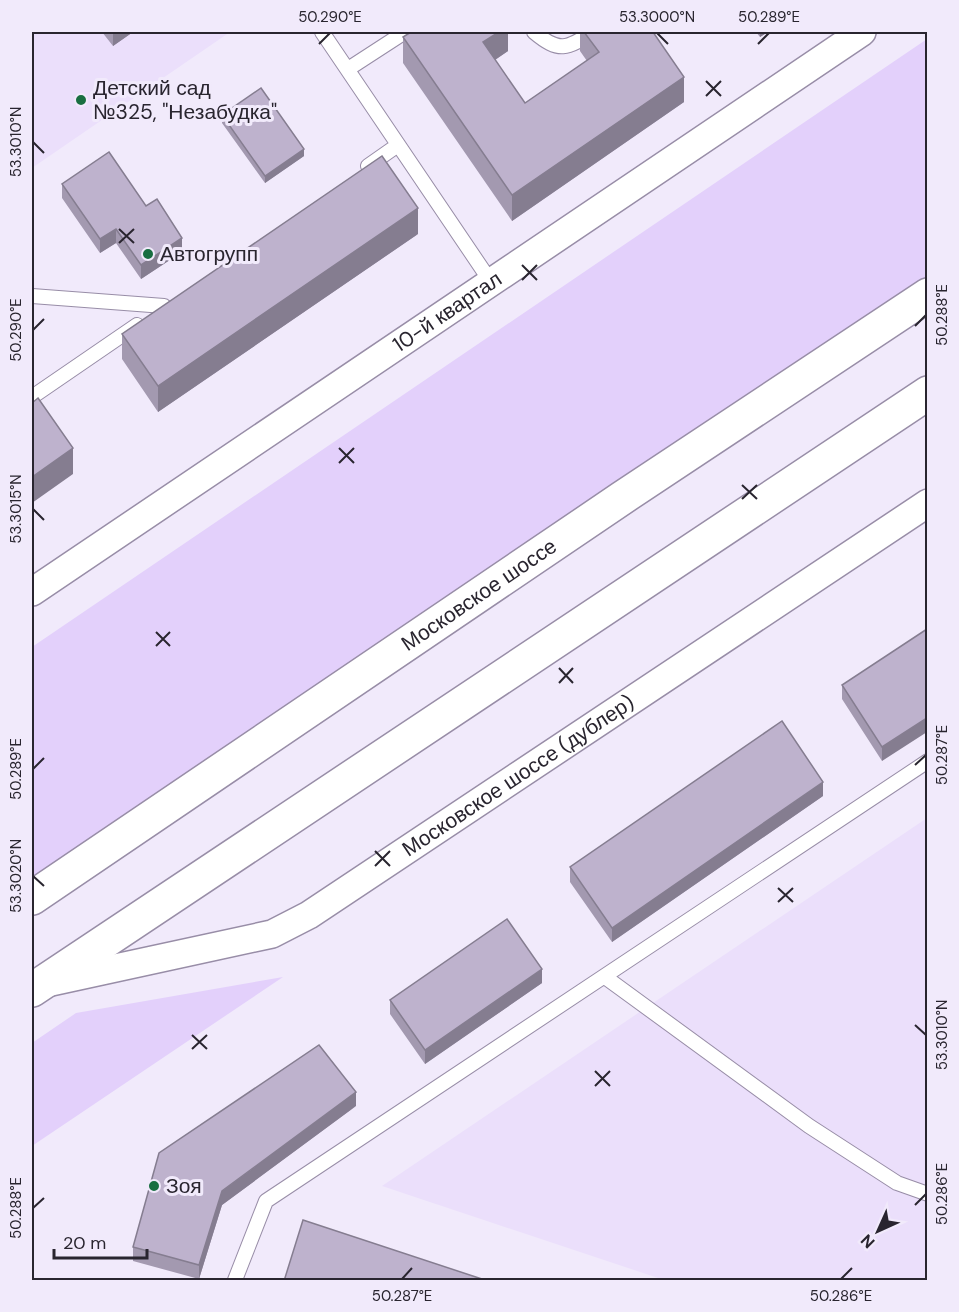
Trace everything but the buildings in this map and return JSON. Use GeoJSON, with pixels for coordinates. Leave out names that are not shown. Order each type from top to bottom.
{"type":"FeatureCollection","features":[{"type":"Feature","properties":{"kind":"main road","name":"Московское шоссе"},"geometry":{"type":"LineString","coordinates":[[32,898],[622,498],[927,295]]}},
{"type":"Feature","properties":{"kind":"main road"},"geometry":{"type":"LineString","coordinates":[[36,987],[927,393]]}},
{"type":"Feature","properties":{"kind":"street","name":"10-й квартал"},"geometry":{"type":"LineString","coordinates":[[32,592],[862,32]]}},
{"type":"Feature","properties":{"kind":"street","name":"Московское шоссе (дублер)"},"geometry":{"type":"LineString","coordinates":[[36,987],[272,934],[309,915],[927,503]]}},
{"type":"Feature","properties":{"kind":"lane"},"geometry":{"type":"LineString","coordinates":[[322,32],[491,282]]}},
{"type":"Feature","properties":{"kind":"lane"},"geometry":{"type":"LineString","coordinates":[[348,69],[405,32]]}},
{"type":"Feature","properties":{"kind":"lane"},"geometry":{"type":"LineString","coordinates":[[534,32],[547,43],[560,47],[571,46],[593,32]]}},
{"type":"Feature","properties":{"kind":"lane"},"geometry":{"type":"LineString","coordinates":[[359,172],[398,145]]}},
{"type":"Feature","properties":{"kind":"lane"},"geometry":{"type":"LineString","coordinates":[[32,296],[169,303],[32,397]]}},
{"type":"Feature","properties":{"kind":"lane"},"geometry":{"type":"LineString","coordinates":[[235,1281],[266,1201],[927,761]]}},
{"type":"Feature","properties":{"kind":"lane"},"geometry":{"type":"LineString","coordinates":[[605,977],[809,1126],[897,1182],[927,1194]]}},
{"type":"Feature","properties":{"kind":"shaded area","name":"Детский сад №325, \"Незабудка\""},"geometry":{"type":"Polygon","coordinates":[[[32,32],[230,32],[32,168],[32,32]]]}},
{"type":"Feature","properties":{"kind":"shaded area"},"geometry":{"type":"Polygon","coordinates":[[[927,39],[927,296],[32,897],[32,647],[927,39]]]}},
{"type":"Feature","properties":{"kind":"shaded area"},"geometry":{"type":"Polygon","coordinates":[[[927,818],[927,1280],[664,1280],[382,1186],[927,818]]]}},
{"type":"Feature","properties":{"kind":"shaded area"},"geometry":{"type":"Polygon","coordinates":[[[283,977],[32,1146],[32,1043],[76,1013],[283,977]]]}},
{"type":"Feature","properties":{"kind":"place","name":"Детский сад №325, \"Незабудка\""},"geometry":{"type":"Point","coordinates":[81,100]}},
{"type":"Feature","properties":{"kind":"place","name":"Автогрупп"},"geometry":{"type":"Point","coordinates":[148,254]}},
{"type":"Feature","properties":{"kind":"place","name":"Зоя"},"geometry":{"type":"Point","coordinates":[154,1186]}}]}
